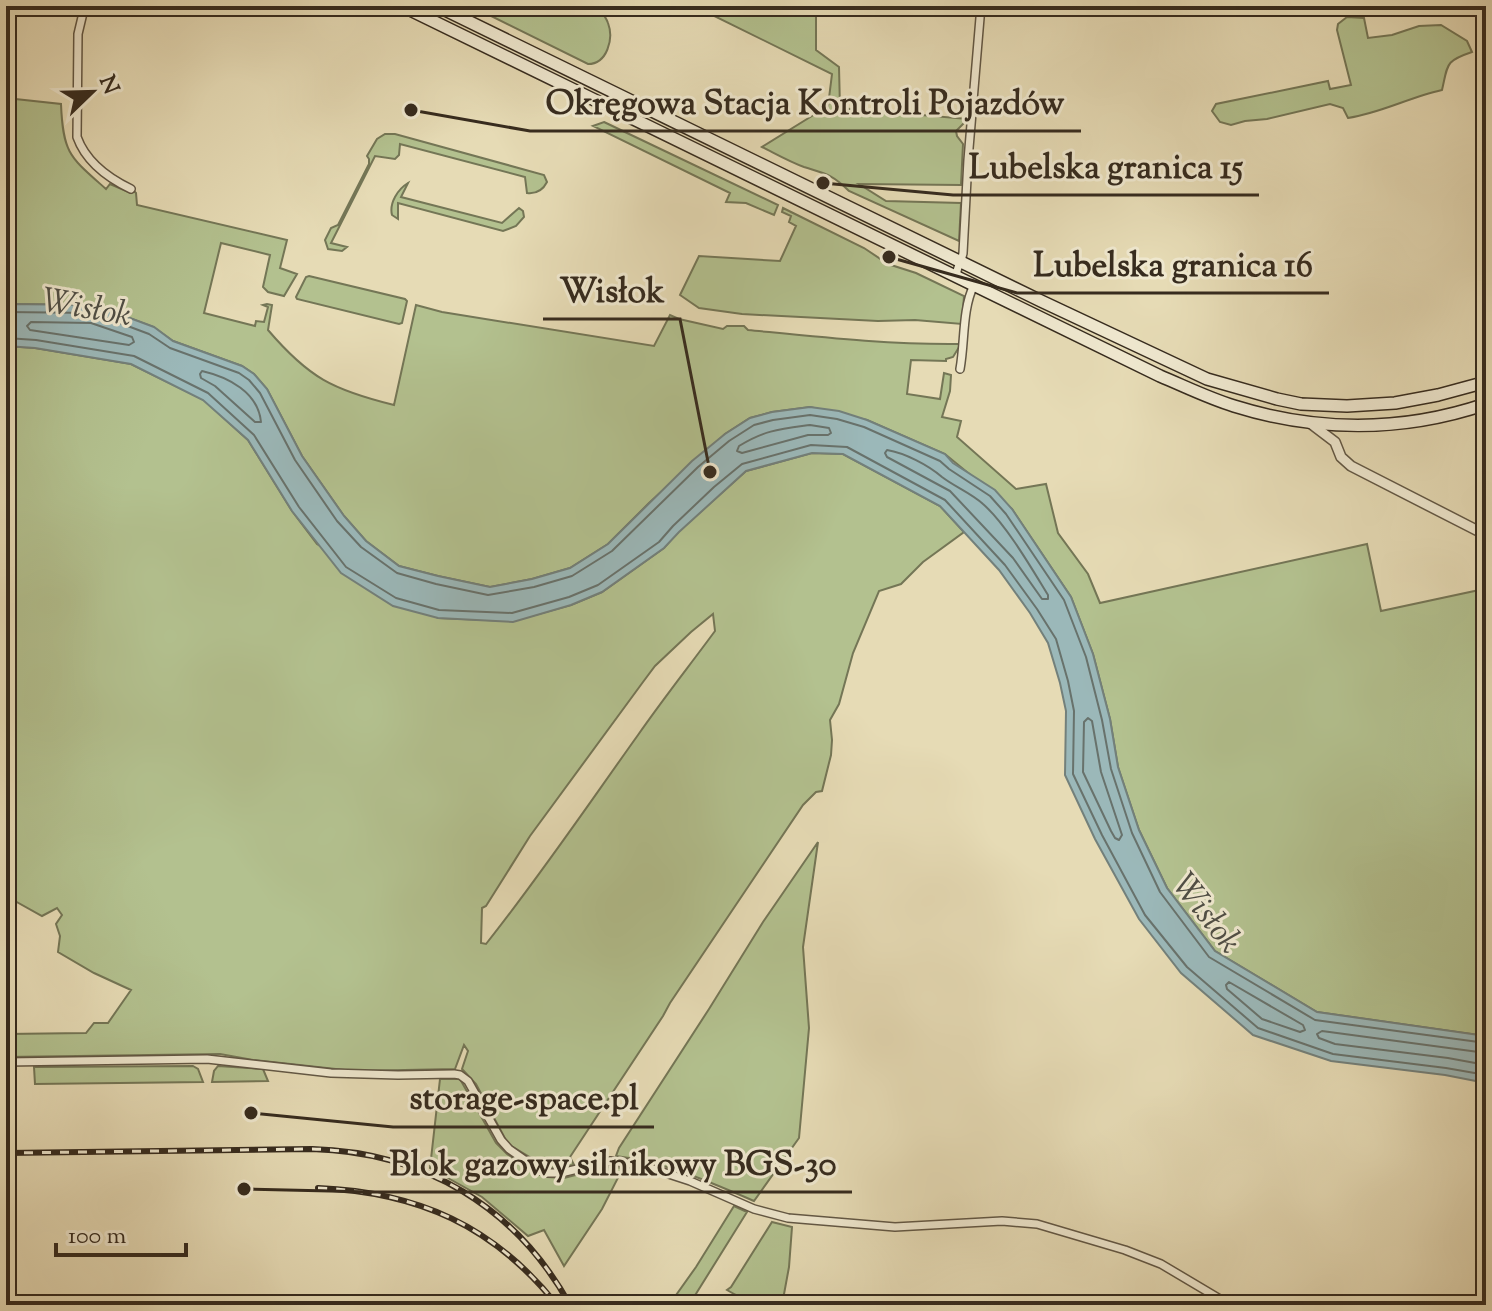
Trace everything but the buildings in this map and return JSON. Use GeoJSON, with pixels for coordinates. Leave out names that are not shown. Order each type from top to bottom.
{"type":"FeatureCollection","features":[{"type":"Feature","properties":{"kind":"main road"},"geometry":{"type":"LineString","coordinates":[[402,6],[1202,394],[1260,414],[1348,426],[1411,423],[1486,404]]}},
{"type":"Feature","properties":{"kind":"main road"},"geometry":{"type":"LineString","coordinates":[[437,6],[1207,379],[1250,393],[1301,404],[1347,406],[1395,403],[1486,382]]}},
{"type":"Feature","properties":{"kind":"main road"},"geometry":{"type":"LineString","coordinates":[[1460,390],[1468,391],[1474,400],[1466,411]]}},
{"type":"Feature","properties":{"kind":"street"},"geometry":{"type":"LineString","coordinates":[[91,6],[83,13],[78,34],[77,137],[82,151],[91,160],[113,180],[131,189]]}},
{"type":"Feature","properties":{"kind":"street"},"geometry":{"type":"LineString","coordinates":[[960,369],[967,303],[966,281],[958,267],[963,261],[981,6]]}},
{"type":"Feature","properties":{"kind":"street"},"geometry":{"type":"LineString","coordinates":[[1310,423],[1335,442],[1341,457],[1358,471],[1486,535]]}},
{"type":"Feature","properties":{"kind":"street"},"geometry":{"type":"LineString","coordinates":[[1335,442],[1348,426]]}},
{"type":"Feature","properties":{"kind":"street"},"geometry":{"type":"LineString","coordinates":[[6,1062],[207,1059],[331,1073],[454,1074],[464,1077],[509,1149],[547,1173],[561,1173],[610,1161],[641,1165],[690,1181],[754,1209],[788,1218],[895,1227],[1002,1221],[1037,1224],[1161,1264],[1230,1305]]}},
{"type":"Feature","properties":{"kind":"green space"},"geometry":{"type":"Polygon","coordinates":[[[471,6],[598,6],[610,29],[607,50],[600,60],[588,64],[471,6]]]}},
{"type":"Feature","properties":{"kind":"green space"},"geometry":{"type":"Polygon","coordinates":[[[694,6],[816,6],[816,50],[839,67],[840,108],[968,119],[956,131],[963,144],[961,185],[859,184],[886,201],[961,203],[959,241],[849,191],[828,175],[762,147],[828,106],[832,74],[694,6]]]}},
{"type":"Feature","properties":{"kind":"green space"},"geometry":{"type":"Polygon","coordinates":[[[1347,17],[1364,18],[1368,38],[1392,35],[1419,26],[1441,25],[1467,41],[1472,52],[1452,61],[1442,90],[1372,112],[1348,118],[1343,108],[1330,104],[1231,125],[1220,122],[1212,111],[1216,104],[1328,81],[1330,89],[1351,85],[1337,30],[1338,24],[1347,17]]]}},
{"type":"Feature","properties":{"kind":"green space"},"geometry":{"type":"Polygon","coordinates":[[[6,98],[61,104],[64,134],[76,161],[106,189],[110,184],[131,193],[134,191],[137,205],[287,240],[280,268],[297,274],[284,296],[268,292],[263,287],[270,255],[221,243],[204,313],[255,326],[256,321],[264,322],[268,307],[263,305],[272,305],[268,330],[310,371],[354,394],[394,405],[416,305],[442,312],[654,346],[670,315],[723,329],[727,326],[744,326],[748,330],[854,340],[961,344],[953,357],[946,361],[911,360],[907,394],[940,399],[944,373],[951,375],[942,417],[961,421],[957,437],[1016,489],[1046,484],[1058,533],[1088,574],[1100,603],[1367,544],[1381,611],[1484,589],[1486,1036],[1317,1012],[1215,951],[1167,888],[1139,830],[1118,767],[1110,719],[1093,654],[1071,597],[1012,509],[945,454],[867,420],[810,407],[772,412],[750,418],[725,434],[608,544],[570,568],[490,587],[399,566],[366,541],[344,516],[302,456],[267,389],[242,366],[173,341],[153,327],[95,305],[6,304],[6,98]]]}},
{"type":"Feature","properties":{"kind":"green space"},"geometry":{"type":"Polygon","coordinates":[[[604,122],[778,205],[774,215],[746,203],[726,202],[730,193],[593,126],[604,122]]]}},
{"type":"Feature","properties":{"kind":"green space"},"geometry":{"type":"Polygon","coordinates":[[[385,134],[395,134],[544,175],[547,182],[539,191],[527,193],[525,177],[400,144],[399,155],[395,159],[375,156],[331,243],[347,247],[342,251],[328,249],[325,240],[331,228],[338,225],[369,164],[367,156],[377,139],[385,134]]]}},
{"type":"Feature","properties":{"kind":"green space"},"geometry":{"type":"Polygon","coordinates":[[[408,183],[401,197],[502,223],[519,208],[524,217],[516,226],[503,231],[398,203],[398,219],[392,215],[393,201],[408,183]]]}},
{"type":"Feature","properties":{"kind":"green space"},"geometry":{"type":"Polygon","coordinates":[[[783,208],[864,248],[888,264],[916,273],[964,296],[962,324],[742,314],[699,308],[680,295],[699,256],[780,261],[796,226],[789,222],[791,216],[782,212],[783,208]]]}},
{"type":"Feature","properties":{"kind":"green space"},"geometry":{"type":"Polygon","coordinates":[[[309,276],[405,299],[402,323],[297,299],[309,276]]]}},
{"type":"Feature","properties":{"kind":"green space"},"geometry":{"type":"Polygon","coordinates":[[[6,346],[131,364],[204,400],[248,440],[292,511],[317,544],[438,618],[513,621],[571,605],[602,592],[664,548],[746,471],[812,453],[843,454],[940,506],[964,532],[923,562],[901,584],[879,591],[853,653],[839,704],[830,720],[831,755],[822,791],[816,792],[803,805],[670,1003],[570,1157],[574,1165],[548,1168],[508,1144],[476,1084],[462,1069],[468,1051],[464,1045],[455,1069],[354,1071],[220,1054],[6,1057],[6,1034],[86,1033],[94,1023],[108,1023],[131,990],[58,952],[60,936],[56,924],[62,915],[57,908],[42,916],[6,896],[6,346]],[[713,614],[655,666],[643,682],[530,836],[482,908],[481,943],[486,944],[526,892],[715,631],[713,614]]]}},
{"type":"Feature","properties":{"kind":"green space"},"geometry":{"type":"Polygon","coordinates":[[[818,842],[803,947],[809,1028],[799,1138],[754,1201],[670,1168],[616,1156],[763,922],[818,842]]]}},
{"type":"Feature","properties":{"kind":"green space"},"geometry":{"type":"Polygon","coordinates":[[[193,1066],[198,1069],[203,1082],[35,1084],[34,1067],[193,1066]]]}},
{"type":"Feature","properties":{"kind":"green space"},"geometry":{"type":"Polygon","coordinates":[[[218,1066],[263,1069],[268,1081],[212,1082],[218,1066]]]}},
{"type":"Feature","properties":{"kind":"green space"},"geometry":{"type":"Polygon","coordinates":[[[440,1079],[460,1079],[496,1143],[535,1173],[564,1178],[607,1167],[623,1168],[602,1209],[564,1266],[544,1230],[528,1236],[482,1197],[430,1168],[440,1079]]]}},
{"type":"Feature","properties":{"kind":"green space"},"geometry":{"type":"Polygon","coordinates":[[[734,1206],[747,1212],[689,1305],[669,1305],[696,1267],[734,1206]]]}},
{"type":"Feature","properties":{"kind":"green space"},"geometry":{"type":"Polygon","coordinates":[[[772,1222],[792,1227],[782,1305],[753,1302],[727,1290],[772,1222]]]}},
{"type":"Feature","properties":{"kind":"water"},"geometry":{"type":"Polygon","coordinates":[[[6,304],[95,305],[154,327],[173,341],[242,366],[267,389],[302,456],[344,516],[366,541],[399,566],[490,587],[570,568],[608,544],[692,461],[750,418],[810,407],[839,411],[945,454],[953,463],[995,490],[1012,509],[1071,597],[1093,654],[1110,719],[1118,767],[1139,830],[1167,888],[1215,951],[1317,1012],[1486,1036],[1486,1083],[1331,1061],[1253,1035],[1181,973],[1139,919],[1095,839],[1065,775],[1066,711],[1060,683],[1048,643],[1030,613],[999,570],[940,506],[843,454],[812,453],[746,471],[664,548],[602,592],[571,605],[513,622],[438,618],[393,606],[341,573],[292,511],[248,440],[203,400],[131,364],[6,346],[6,304]]]}},
{"type":"Feature","properties":{"kind":"railway"},"geometry":{"type":"LineString","coordinates":[[6,1153],[312,1149],[392,1161],[429,1174],[463,1191],[494,1213],[523,1240],[548,1270],[570,1305]]}},
{"type":"Feature","properties":{"kind":"railway"},"geometry":{"type":"LineString","coordinates":[[318,1188],[389,1197],[451,1218],[507,1254],[533,1277],[557,1305]]}},
{"type":"Feature","properties":{"kind":"place","name":"Okręgowa Stacja Kontroli Pojazdów"},"geometry":{"type":"Point","coordinates":[411,110]}},
{"type":"Feature","properties":{"kind":"place","name":"Lubelska granica 15"},"geometry":{"type":"Point","coordinates":[823,183]}},
{"type":"Feature","properties":{"kind":"place","name":"Lubelska granica 16"},"geometry":{"type":"Point","coordinates":[889,257]}},
{"type":"Feature","properties":{"kind":"place","name":"Wisłok"},"geometry":{"type":"Point","coordinates":[710,472]}},
{"type":"Feature","properties":{"kind":"place","name":"storage-space.pl"},"geometry":{"type":"Point","coordinates":[251,1113]}},
{"type":"Feature","properties":{"kind":"place","name":"Blok gazowy silnikowy BGS-30"},"geometry":{"type":"Point","coordinates":[244,1189]}}]}
